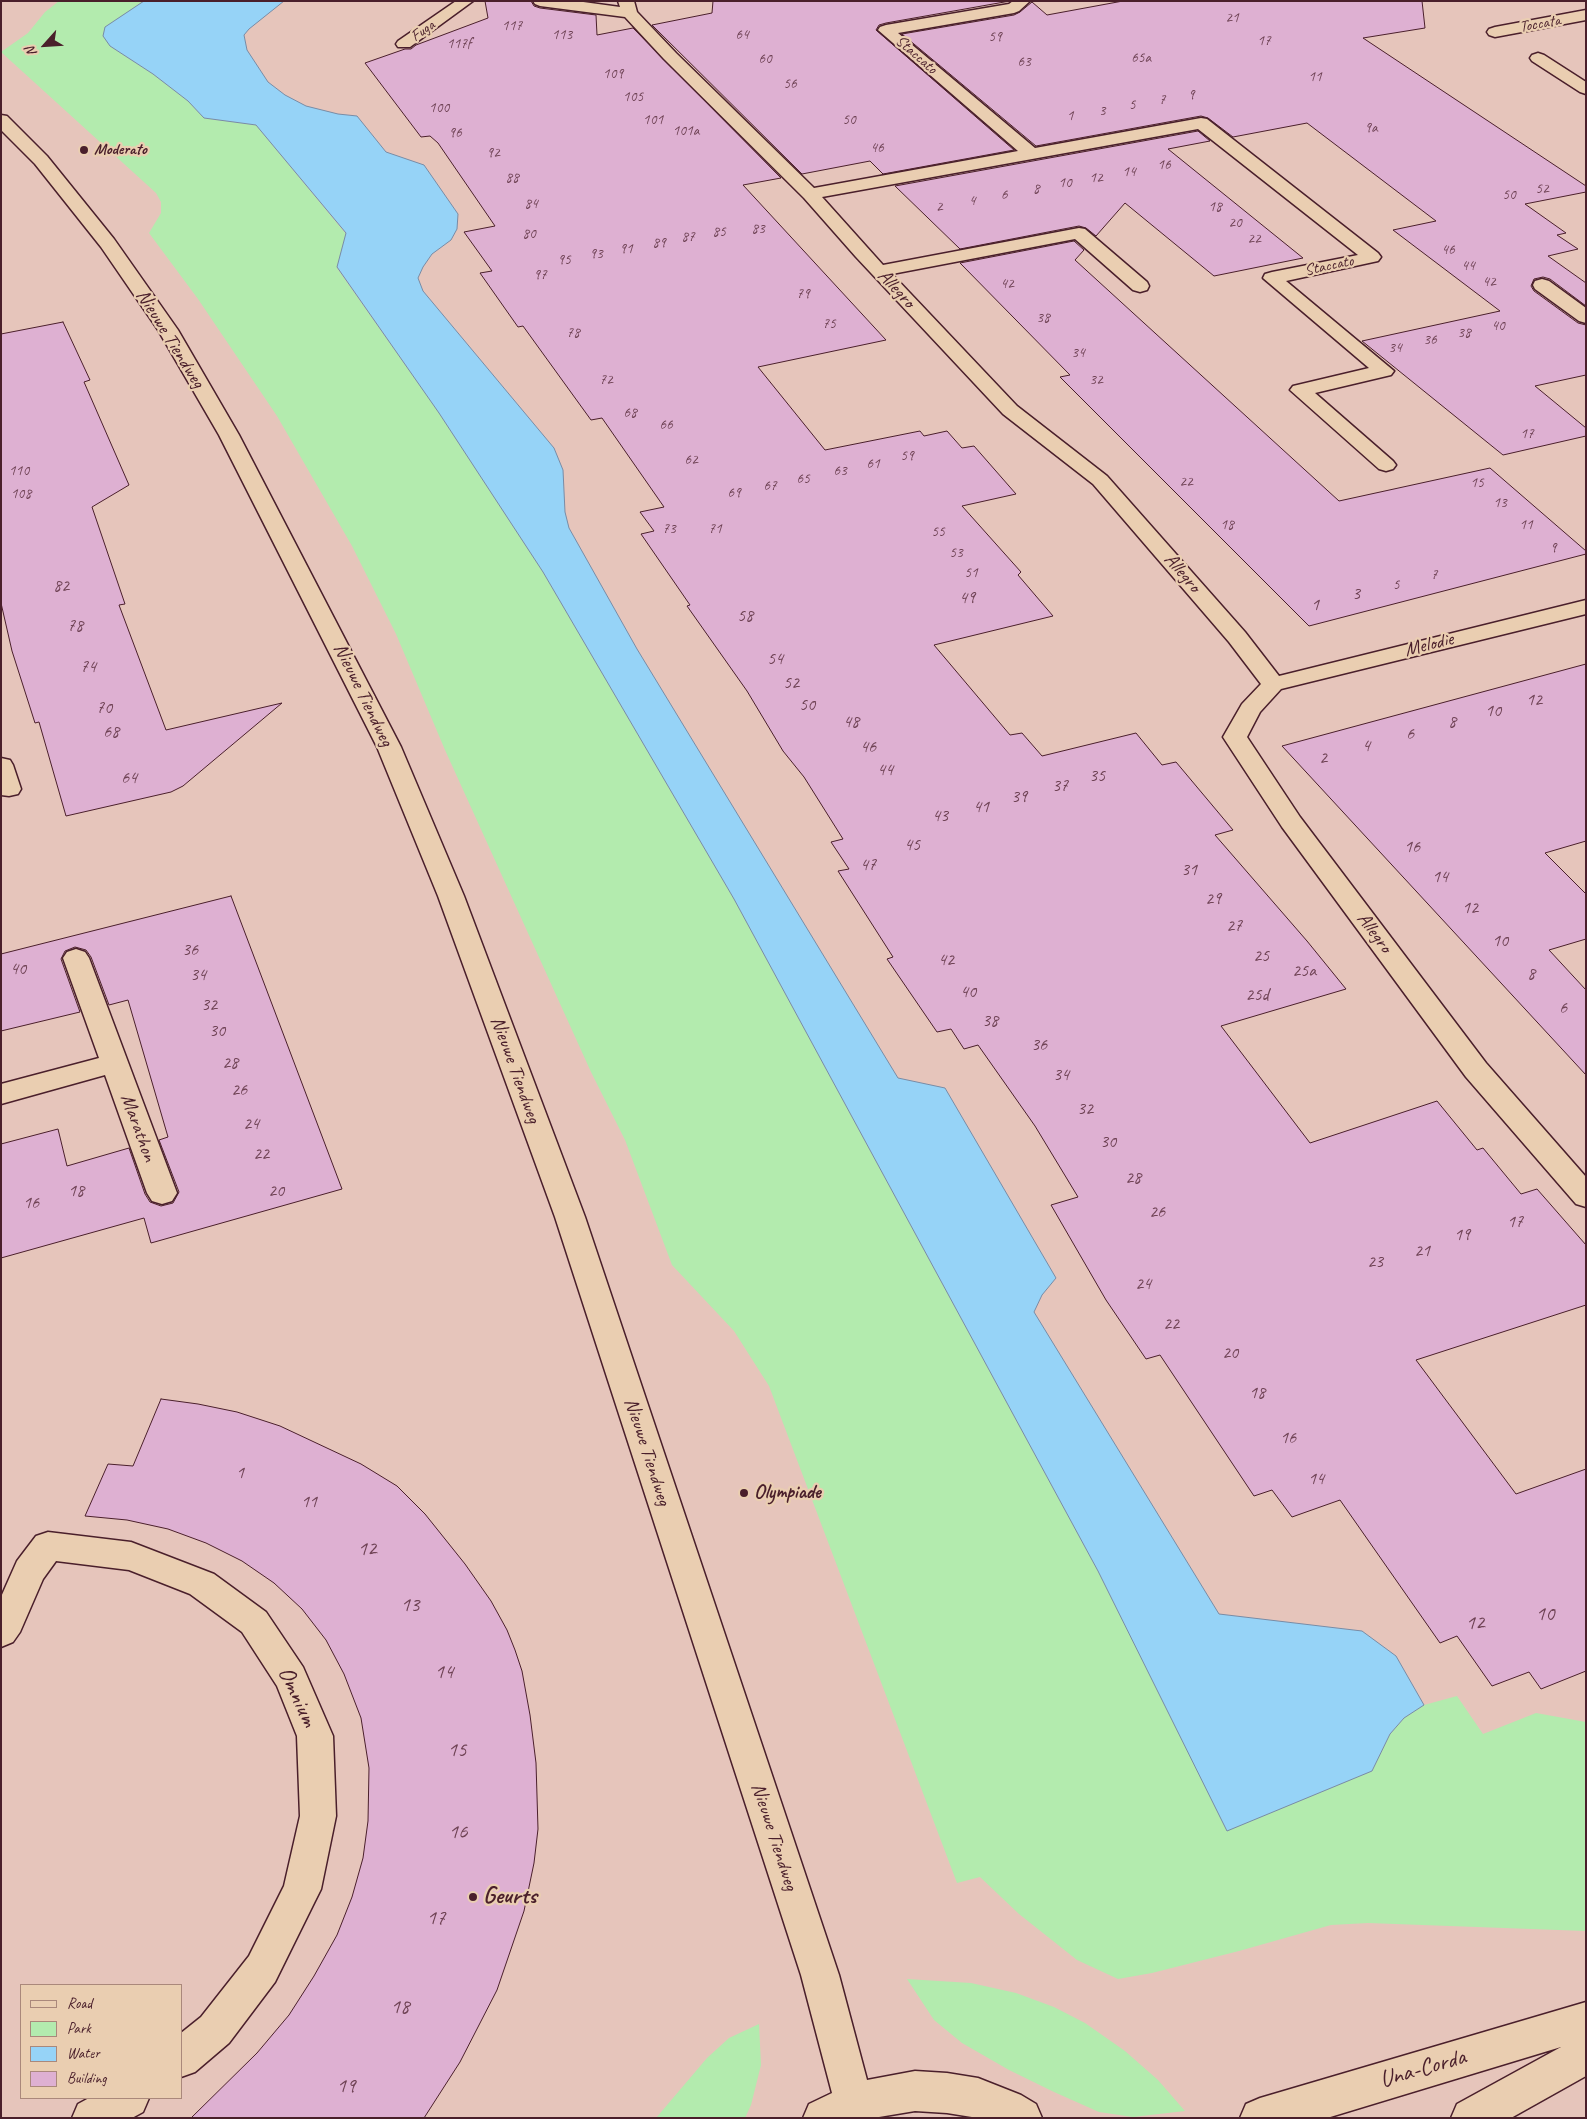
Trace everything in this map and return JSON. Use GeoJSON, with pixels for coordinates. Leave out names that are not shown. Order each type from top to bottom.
{"type":"FeatureCollection","features":[{"type":"Feature","properties":{"kind":"street","name":"Fuga"},"geometry":{"type":"LineString","coordinates":[[404,44],[466,1]]}},
{"type":"Feature","properties":{"kind":"street","name":"Allegro"},"geometry":{"type":"LineString","coordinates":[[540,1],[628,7],[670,56],[810,194],[879,271],[1010,410],[1100,480],[1237,637],[1273,684],[1250,708],[1235,737],[1291,822],[1476,1070],[1586,1196]]}},
{"type":"Feature","properties":{"kind":"street","name":"Staccato"},"geometry":{"type":"LineString","coordinates":[[1023,1],[1014,8],[886,30],[1030,153]]}},
{"type":"Feature","properties":{"kind":"street","name":"Toccata"},"geometry":{"type":"LineString","coordinates":[[1495,32],[1586,15]]}},
{"type":"Feature","properties":{"kind":"street","name":"Toccata"},"geometry":{"type":"LineString","coordinates":[[1538,58],[1586,89]]}},
{"type":"Feature","properties":{"kind":"street","name":"Nieuwe Tiendweg"},"geometry":{"type":"LineString","coordinates":[[1,120],[41,160],[108,243],[168,330],[229,435],[389,747],[451,896],[570,1217],[820,1975],[838,2110]]}},
{"type":"Feature","properties":{"kind":"street","name":"Staccato"},"geometry":{"type":"LineString","coordinates":[[810,194],[1030,153],[1201,124],[1372,257],[1272,278],[1384,371],[1300,390],[1386,465]]}},
{"type":"Feature","properties":{"kind":"street"},"geometry":{"type":"LineString","coordinates":[[879,271],[1079,233],[1140,286]]}},
{"type":"Feature","properties":{"kind":"street"},"geometry":{"type":"LineString","coordinates":[[1542,285],[1586,317]]}},
{"type":"Feature","properties":{"kind":"street","name":"Melodie"},"geometry":{"type":"LineString","coordinates":[[1273,684],[1586,607]]}},
{"type":"Feature","properties":{"kind":"street"},"geometry":{"type":"LineString","coordinates":[[1,765],[9,789]]}},
{"type":"Feature","properties":{"kind":"street","name":"Marathon"},"geometry":{"type":"LineString","coordinates":[[76,958],[162,1193]]}},
{"type":"Feature","properties":{"kind":"street"},"geometry":{"type":"LineString","coordinates":[[1,1094],[114,1063]]}},
{"type":"Feature","properties":{"kind":"street","name":"Omnium"},"geometry":{"type":"LineString","coordinates":[[1,1632],[8,1622],[29,1571],[48,1546],[131,1556],[202,1584],[254,1622],[291,1678],[315,1736],[318,1816],[302,1889],[262,1969],[215,2030],[182,2057]]}},
{"type":"Feature","properties":{"kind":"street","name":"Una-Corda"},"geometry":{"type":"LineString","coordinates":[[1260,2118],[1586,2021]]}},
{"type":"Feature","properties":{"kind":"street"},"geometry":{"type":"LineString","coordinates":[[1471,2118],[1586,2055]]}},
{"type":"Feature","properties":{"kind":"street"},"geometry":{"type":"LineString","coordinates":[[838,2110],[884,2095],[915,2091],[947,2092],[978,2098],[1022,2118]]}},
{"type":"Feature","properties":{"kind":"street"},"geometry":{"type":"LineString","coordinates":[[92,2118],[127,2099]]}},
{"type":"Feature","properties":{"kind":"green space"},"geometry":{"type":"Polygon","coordinates":[[[59,1],[144,1],[133,9],[110,46],[153,74],[188,101],[204,118],[256,125],[346,234],[337,268],[439,413],[543,572],[734,899],[1098,1571],[1227,1830],[1372,1771],[1390,1734],[1404,1718],[1424,1705],[1457,1696],[1483,1734],[1536,1713],[1586,1722],[1586,1931],[1368,1923],[1331,1925],[1239,1951],[1152,1973],[1118,1979],[1077,1960],[1019,1914],[980,1877],[957,1883],[769,1386],[734,1331],[672,1265],[625,1140],[591,1072],[445,750],[396,634],[352,546],[277,416],[198,299],[149,233],[161,213],[161,202],[156,193],[1,52],[28,33],[45,12],[59,1]]]}},
{"type":"Feature","properties":{"kind":"green space"},"geometry":{"type":"Polygon","coordinates":[[[907,1979],[971,1983],[1016,1993],[1054,2007],[1085,2023],[1125,2051],[1158,2080],[1185,2111],[1133,2117],[1099,2112],[1054,2092],[1009,2070],[962,2043],[934,2020],[907,1979]]]}},
{"type":"Feature","properties":{"kind":"green space"},"geometry":{"type":"Polygon","coordinates":[[[759,2024],[761,2065],[751,2105],[745,2118],[656,2118],[707,2058],[729,2038],[759,2024]]]}},
{"type":"Feature","properties":{"kind":"water"},"geometry":{"type":"Polygon","coordinates":[[[144,1],[284,1],[244,35],[247,50],[268,82],[285,95],[306,106],[338,114],[357,116],[386,152],[424,165],[458,214],[457,229],[451,240],[432,254],[418,278],[423,291],[554,448],[563,470],[565,512],[569,528],[637,649],[898,1078],[945,1088],[1056,1278],[1042,1295],[1034,1312],[1219,1614],[1362,1631],[1396,1656],[1424,1705],[1404,1718],[1390,1734],[1372,1771],[1227,1831],[1098,1571],[734,899],[543,572],[439,413],[337,267],[346,233],[256,125],[204,118],[188,101],[153,74],[110,46],[103,36],[105,27],[144,1]]]}},
{"type":"Feature","properties":{"kind":"building"},"geometry":{"type":"Polygon","coordinates":[[[485,1],[531,1],[534,6],[540,8],[596,15],[597,35],[633,28],[781,178],[743,185],[886,340],[758,367],[825,450],[920,431],[924,436],[947,431],[962,448],[974,446],[1016,494],[962,506],[1021,572],[1018,575],[1053,616],[934,645],[1010,735],[1022,733],[1042,756],[1136,733],[1162,765],[1176,762],[1233,830],[1215,835],[1346,989],[1221,1026],[1310,1143],[1437,1101],[1477,1150],[1483,1148],[1521,1194],[1537,1189],[1586,1245],[1586,1305],[1416,1360],[1516,1494],[1586,1469],[1586,1671],[1541,1689],[1529,1672],[1492,1686],[1457,1636],[1440,1643],[1340,1500],[1292,1517],[1272,1490],[1254,1496],[1160,1355],[1146,1359],[1106,1300],[1051,1205],[1078,1197],[1035,1126],[978,1045],[964,1049],[951,1029],[937,1032],[887,959],[893,957],[838,871],[849,869],[831,842],[843,839],[804,777],[783,751],[747,691],[687,606],[690,605],[641,534],[654,531],[640,512],[664,507],[602,418],[591,420],[523,326],[518,327],[480,273],[492,271],[464,232],[495,226],[438,143],[430,136],[421,137],[365,63],[405,49],[411,49],[416,45],[488,18],[485,1]]]}},
{"type":"Feature","properties":{"kind":"building"},"geometry":{"type":"Polygon","coordinates":[[[713,1],[1010,1],[886,23],[879,25],[876,30],[1014,150],[883,174],[870,161],[802,174],[652,25],[712,13],[713,1]]]}},
{"type":"Feature","properties":{"kind":"building"},"geometry":{"type":"Polygon","coordinates":[[[1123,1],[1422,1],[1425,28],[1363,38],[1586,186],[1586,192],[1525,204],[1566,233],[1557,235],[1578,249],[1548,256],[1586,283],[1586,306],[1550,279],[1543,277],[1534,279],[1531,286],[1534,291],[1578,323],[1586,325],[1586,375],[1535,386],[1586,428],[1586,436],[1503,455],[1362,341],[1500,311],[1393,230],[1436,221],[1307,123],[1233,137],[1208,118],[1201,116],[1036,146],[902,34],[1014,15],[1032,2],[1047,15],[1123,1]]]}},
{"type":"Feature","properties":{"kind":"building"},"geometry":{"type":"Polygon","coordinates":[[[1198,131],[1210,141],[1168,149],[1303,258],[1214,276],[1125,203],[1096,236],[1086,228],[1079,226],[960,249],[895,186],[1198,131]]]}},
{"type":"Feature","properties":{"kind":"building"},"geometry":{"type":"Polygon","coordinates":[[[1074,241],[1084,250],[1075,260],[1339,501],[1490,468],[1586,551],[1586,554],[1309,626],[1060,377],[1070,375],[960,263],[1074,241]]]}},
{"type":"Feature","properties":{"kind":"building"},"geometry":{"type":"Polygon","coordinates":[[[63,322],[90,380],[84,382],[129,485],[92,507],[125,604],[119,605],[166,730],[282,703],[183,786],[171,792],[66,816],[39,722],[35,723],[12,651],[1,603],[1,334],[63,322]]]}},
{"type":"Feature","properties":{"kind":"building"},"geometry":{"type":"Polygon","coordinates":[[[1586,664],[1586,841],[1545,853],[1586,894],[1586,939],[1549,950],[1586,990],[1586,1075],[1282,746],[1586,664]]]}},
{"type":"Feature","properties":{"kind":"building"},"geometry":{"type":"Polygon","coordinates":[[[231,896],[342,1189],[151,1243],[144,1218],[1,1258],[1,1144],[58,1129],[67,1166],[129,1148],[145,1194],[150,1202],[161,1206],[173,1203],[179,1192],[159,1140],[168,1137],[128,1000],[109,1005],[91,957],[86,950],[75,947],[65,951],[61,959],[80,1012],[1,1031],[1,954],[231,896]]]}},
{"type":"Feature","properties":{"kind":"building"},"geometry":{"type":"Polygon","coordinates":[[[161,1399],[237,1412],[280,1426],[361,1464],[397,1486],[425,1514],[465,1564],[491,1601],[507,1630],[515,1650],[522,1671],[536,1763],[538,1829],[534,1863],[524,1911],[497,1990],[460,2062],[424,2118],[191,2118],[257,2053],[289,2015],[337,1935],[352,1897],[363,1858],[368,1821],[369,1768],[361,1718],[344,1674],[326,1640],[302,1609],[274,1583],[242,1561],[206,1543],[168,1529],[127,1520],[85,1516],[108,1464],[133,1466],[161,1399]]]}},
{"type":"Feature","properties":{"kind":"place","name":"Moderato"},"geometry":{"type":"Point","coordinates":[84,150]}},
{"type":"Feature","properties":{"kind":"place","name":"Olympiade"},"geometry":{"type":"Point","coordinates":[744,1493]}},
{"type":"Feature","properties":{"kind":"place","name":"Geurts"},"geometry":{"type":"Point","coordinates":[473,1897]}}]}
